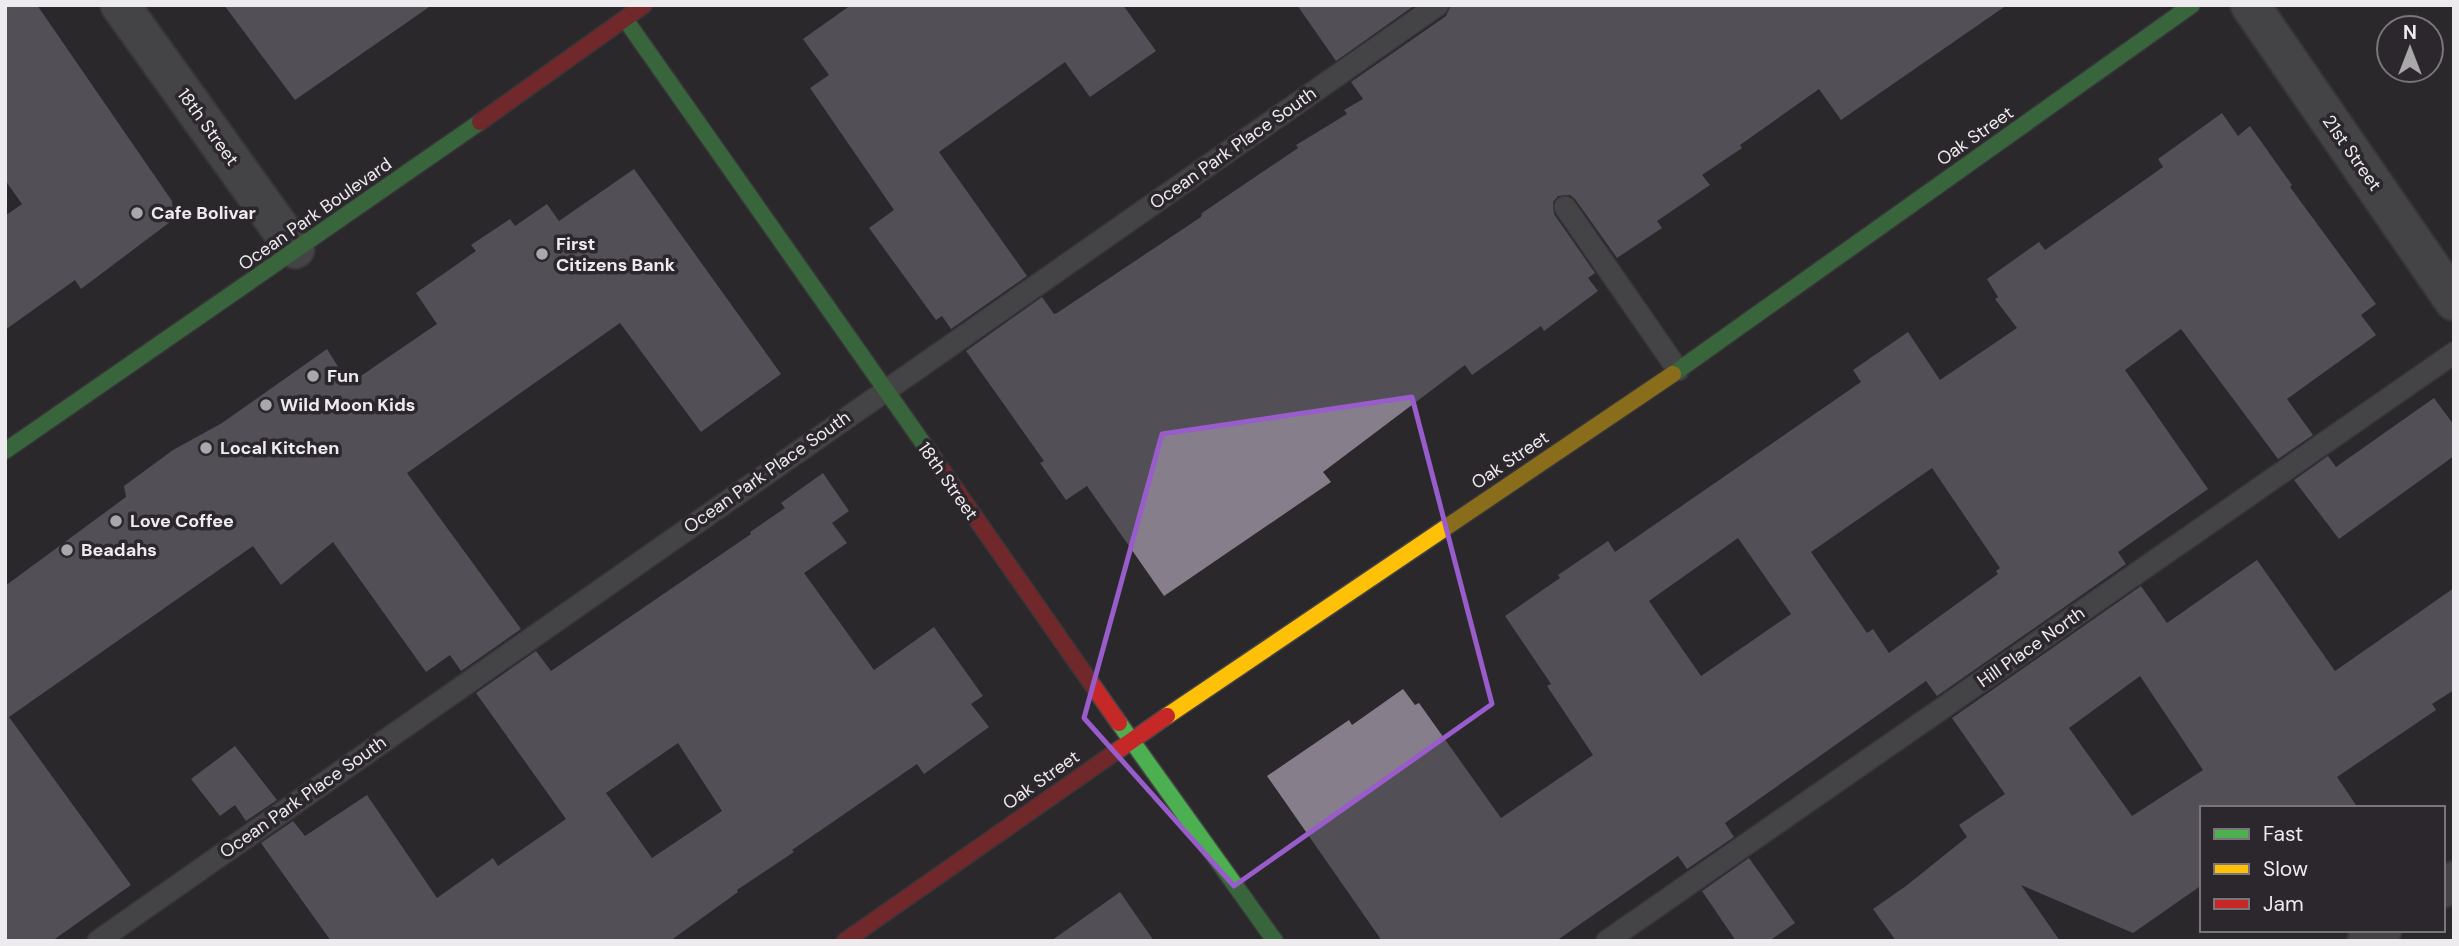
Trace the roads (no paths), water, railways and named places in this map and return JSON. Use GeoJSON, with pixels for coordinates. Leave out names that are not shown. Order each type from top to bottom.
{"type":"FeatureCollection","features":[{"type":"Feature","properties":{"kind":"street","name":"18th Street"},"geometry":{"type":"LineString","coordinates":[[120,5],[295,249]]}},
{"type":"Feature","properties":{"kind":"street","name":"Ocean Park Boulevard"},"geometry":{"type":"LineString","coordinates":[[5,451],[374,197],[644,5]]}},
{"type":"Feature","properties":{"kind":"street","name":"Oak Street"},"geometry":{"type":"LineString","coordinates":[[845,941],[1131,740],[1678,370],[2192,5]]}},
{"type":"Feature","properties":{"kind":"street","name":"21st Street"},"geometry":{"type":"LineString","coordinates":[[2250,5],[2454,301]]}},
{"type":"Feature","properties":{"kind":"street","name":"18th Street"},"geometry":{"type":"LineString","coordinates":[[625,19],[1275,941]]}},
{"type":"Feature","properties":{"kind":"lane","name":"Ocean Park Place South"},"geometry":{"type":"LineString","coordinates":[[98,941],[1438,5]]}},
{"type":"Feature","properties":{"kind":"lane"},"geometry":{"type":"LineString","coordinates":[[1565,207],[1678,370]]}},
{"type":"Feature","properties":{"kind":"lane","name":"Hill Place North"},"geometry":{"type":"LineString","coordinates":[[1607,941],[2454,353]]}},
{"type":"Feature","properties":{"kind":"place","name":"Cafe Bolivar"},"geometry":{"type":"Point","coordinates":[137,213]}},
{"type":"Feature","properties":{"kind":"place","name":"First Citizens Bank"},"geometry":{"type":"Point","coordinates":[542,254]}},
{"type":"Feature","properties":{"kind":"place","name":"Fun"},"geometry":{"type":"Point","coordinates":[313,376]}},
{"type":"Feature","properties":{"kind":"place","name":"Wild Moon Kids"},"geometry":{"type":"Point","coordinates":[266,405]}},
{"type":"Feature","properties":{"kind":"place","name":"Local Kitchen"},"geometry":{"type":"Point","coordinates":[206,448]}},
{"type":"Feature","properties":{"kind":"place","name":"Love Coffee"},"geometry":{"type":"Point","coordinates":[116,521]}},
{"type":"Feature","properties":{"kind":"place","name":"Beadahs"},"geometry":{"type":"Point","coordinates":[67,550]}}]}
